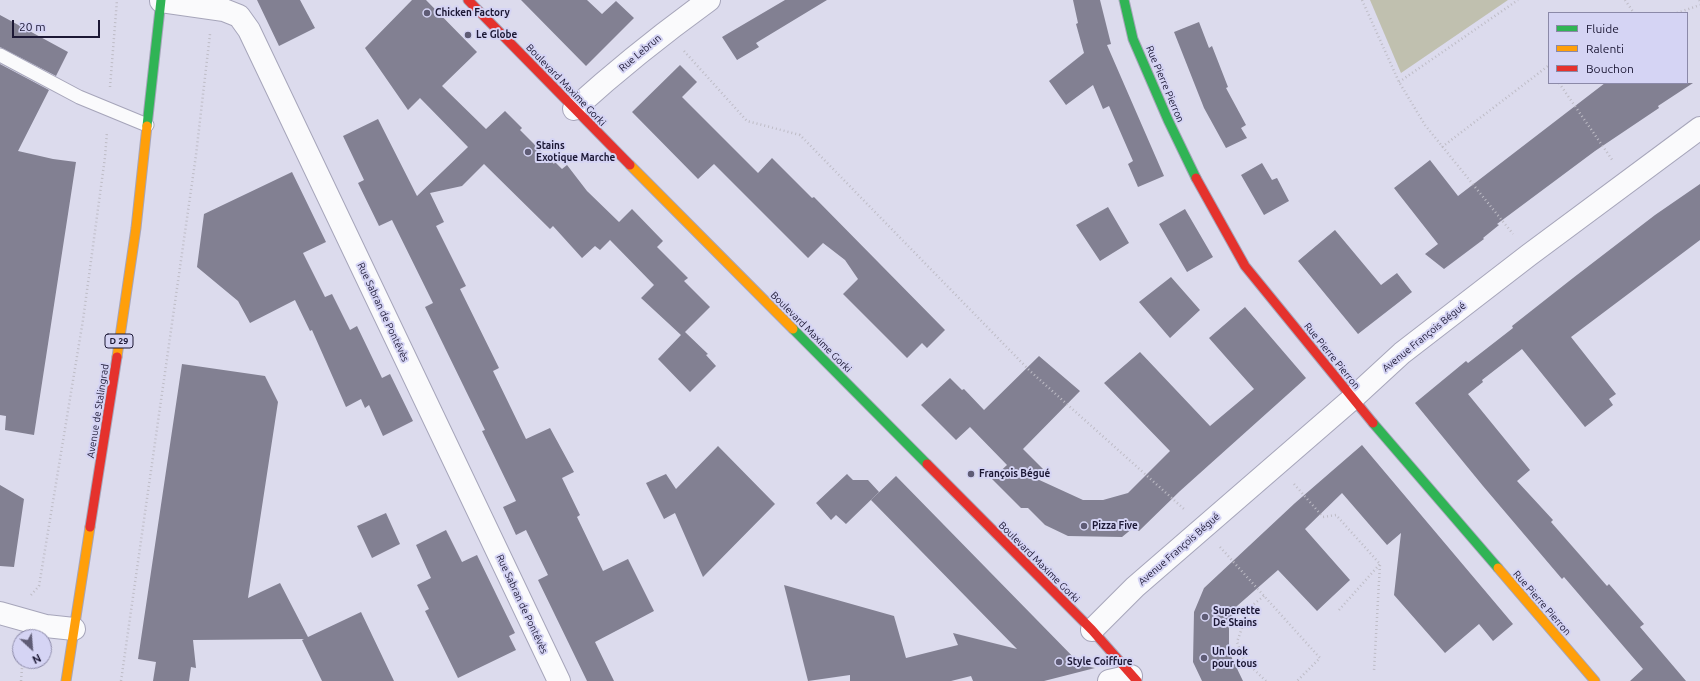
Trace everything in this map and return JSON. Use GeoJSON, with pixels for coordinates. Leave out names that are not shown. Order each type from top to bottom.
{"type":"FeatureCollection","features":[{"type":"Feature","properties":{"kind":"main road","name":"Avenue de Stalingrad"},"geometry":{"type":"LineString","coordinates":[[66,681],[136,228],[161,0]]}},
{"type":"Feature","properties":{"kind":"main road","name":"Boulevard Maxime Gorki"},"geometry":{"type":"LineString","coordinates":[[468,0],[574,109],[1092,630],[1134,678]]}},
{"type":"Feature","properties":{"kind":"main road","name":"Rue Pierre Pierron"},"geometry":{"type":"LineString","coordinates":[[1124,0],[1134,39],[1168,120],[1198,181],[1246,266],[1352,399],[1594,681]]}},
{"type":"Feature","properties":{"kind":"street","name":"Rue Sabran de Pontévès"},"geometry":{"type":"LineString","coordinates":[[161,0],[224,10],[239,16],[249,30],[559,681]]}},
{"type":"Feature","properties":{"kind":"street","name":"Rue Lebrun"},"geometry":{"type":"LineString","coordinates":[[574,109],[668,29],[709,0]]}},
{"type":"Feature","properties":{"kind":"street","name":"Avenue François Bégué"},"geometry":{"type":"LineString","coordinates":[[1092,630],[1135,587],[1352,399],[1402,353],[1529,255],[1700,128]]}},
{"type":"Feature","properties":{"kind":"street"},"geometry":{"type":"LineString","coordinates":[[7,615],[46,626],[74,629]]}},
{"type":"Feature","properties":{"kind":"street"},"geometry":{"type":"LineString","coordinates":[[1109,681],[1134,678]]}},
{"type":"Feature","properties":{"kind":"lane"},"geometry":{"type":"LineString","coordinates":[[0,55],[80,97],[147,125]]}},
{"type":"Feature","properties":{"kind":"path"},"geometry":{"type":"LineString","coordinates":[[12,631],[7,615],[39,586],[83,320],[105,157],[117,0]]}},
{"type":"Feature","properties":{"kind":"path"},"geometry":{"type":"LineString","coordinates":[[1362,0],[1399,82],[1425,125],[1529,255]]}},
{"type":"Feature","properties":{"kind":"path"},"geometry":{"type":"LineString","coordinates":[[1399,82],[1518,0]]}},
{"type":"Feature","properties":{"kind":"path"},"geometry":{"type":"LineString","coordinates":[[1626,0],[1633,12]]}},
{"type":"Feature","properties":{"kind":"path"},"geometry":{"type":"LineString","coordinates":[[1680,12],[1700,5]]}},
{"type":"Feature","properties":{"kind":"path"},"geometry":{"type":"LineString","coordinates":[[668,29],[680,48],[747,121],[800,135],[1030,370],[1172,498],[1203,529],[1320,658],[1297,681]]}},
{"type":"Feature","properties":{"kind":"path"},"geometry":{"type":"LineString","coordinates":[[121,681],[194,170],[209,42]]}},
{"type":"Feature","properties":{"kind":"path"},"geometry":{"type":"LineString","coordinates":[[1442,147],[1548,66]]}},
{"type":"Feature","properties":{"kind":"path"},"geometry":{"type":"LineString","coordinates":[[1560,84],[1626,182]]}},
{"type":"Feature","properties":{"kind":"path"},"geometry":{"type":"LineString","coordinates":[[1277,464],[1323,517],[1336,515],[1380,564],[1374,671]]}},
{"type":"Feature","properties":{"kind":"path"},"geometry":{"type":"LineString","coordinates":[[1339,610],[1380,564]]}},
{"type":"Feature","properties":{"kind":"path"},"geometry":{"type":"LineString","coordinates":[[1264,596],[1249,608],[1237,642],[1244,660],[1266,681]]}},
{"type":"Feature","properties":{"kind":"path"},"geometry":{"type":"LineString","coordinates":[[21,681],[22,669]]}},
{"type":"Feature","properties":{"kind":"green space"},"geometry":{"type":"Polygon","coordinates":[[[1370,0],[1508,0],[1401,73],[1370,0]]]}},
{"type":"Feature","properties":{"kind":"building"},"geometry":{"type":"Polygon","coordinates":[[[257,0],[300,0],[315,28],[279,46],[257,0]]]}},
{"type":"Feature","properties":{"kind":"building"},"geometry":{"type":"Polygon","coordinates":[[[412,0],[426,0],[477,52],[442,86],[486,129],[505,111],[522,128],[520,130],[554,164],[555,162],[562,169],[567,165],[587,191],[619,222],[632,209],[663,241],[657,247],[688,278],[684,281],[710,307],[685,332],[708,354],[706,355],[716,366],[690,392],[658,359],[681,335],[641,298],[654,285],[610,240],[600,250],[595,246],[582,258],[553,226],[550,229],[484,164],[462,186],[430,193],[444,222],[436,226],[466,286],[460,289],[499,368],[493,371],[526,439],[550,428],[574,472],[562,478],[580,515],[577,517],[603,571],[628,559],[654,611],[595,642],[614,681],[587,681],[538,580],[548,575],[526,530],[516,535],[503,507],[516,501],[482,431],[485,430],[425,307],[433,303],[392,220],[379,226],[358,183],[364,180],[343,136],[378,119],[417,196],[468,147],[420,98],[408,110],[365,48],[412,0]]]}},
{"type":"Feature","properties":{"kind":"building"},"geometry":{"type":"Polygon","coordinates":[[[521,0],[587,0],[602,14],[616,1],[634,18],[586,66],[521,0]]]}},
{"type":"Feature","properties":{"kind":"building"},"geometry":{"type":"Polygon","coordinates":[[[785,0],[827,0],[756,43],[759,47],[737,60],[722,37],[785,0]]]}},
{"type":"Feature","properties":{"kind":"building"},"geometry":{"type":"Polygon","coordinates":[[[1073,0],[1100,0],[1111,44],[1107,45],[1164,176],[1138,187],[1128,164],[1133,161],[1109,106],[1103,109],[1093,85],[1066,105],[1049,81],[1084,53],[1076,24],[1078,23],[1073,0]]]}},
{"type":"Feature","properties":{"kind":"building"},"geometry":{"type":"Polygon","coordinates":[[[0,15],[68,52],[56,76],[0,47],[0,15]]]}},
{"type":"Feature","properties":{"kind":"building"},"geometry":{"type":"Polygon","coordinates":[[[1199,22],[1209,48],[1212,46],[1228,87],[1226,88],[1246,125],[1241,128],[1247,138],[1226,148],[1204,108],[1174,32],[1199,22]]]}},
{"type":"Feature","properties":{"kind":"building"},"geometry":{"type":"Polygon","coordinates":[[[0,64],[49,90],[18,151],[53,159],[76,162],[34,435],[5,430],[6,416],[0,415],[0,64]]]}},
{"type":"Feature","properties":{"kind":"building"},"geometry":{"type":"Polygon","coordinates":[[[680,65],[697,82],[682,97],[758,173],[772,158],[812,198],[814,197],[945,330],[927,348],[922,343],[907,358],[843,294],[858,279],[845,260],[823,243],[808,258],[714,164],[698,179],[632,112],[680,65]]]}},
{"type":"Feature","properties":{"kind":"building"},"geometry":{"type":"Polygon","coordinates":[[[1693,83],[1595,151],[1497,224],[1499,225],[1483,238],[1484,239],[1444,269],[1425,254],[1438,244],[1394,188],[1430,160],[1458,196],[1604,84],[1693,83]]]}},
{"type":"Feature","properties":{"kind":"building"},"geometry":{"type":"Polygon","coordinates":[[[1262,163],[1272,180],[1277,178],[1289,201],[1264,215],[1241,175],[1262,163]]]}},
{"type":"Feature","properties":{"kind":"building"},"geometry":{"type":"Polygon","coordinates":[[[292,172],[326,242],[303,253],[325,297],[332,294],[350,330],[357,326],[382,378],[390,374],[413,421],[383,436],[369,405],[365,408],[361,399],[346,407],[312,330],[310,331],[295,300],[250,323],[238,301],[197,267],[204,214],[292,172]]]}},
{"type":"Feature","properties":{"kind":"building"},"geometry":{"type":"Polygon","coordinates":[[[1700,184],[1700,240],[1571,337],[1616,394],[1609,399],[1613,405],[1585,427],[1522,349],[1482,380],[1483,382],[1468,394],[1530,470],[1517,481],[1553,520],[1551,522],[1607,586],[1609,584],[1644,624],[1640,627],[1686,681],[1630,681],[1643,669],[1564,577],[1562,579],[1415,403],[1466,361],[1468,363],[1513,328],[1512,326],[1573,278],[1655,215],[1700,184]]]}},
{"type":"Feature","properties":{"kind":"building"},"geometry":{"type":"Polygon","coordinates":[[[1108,207],[1129,243],[1100,261],[1076,225],[1108,207]]]}},
{"type":"Feature","properties":{"kind":"building"},"geometry":{"type":"Polygon","coordinates":[[[1185,209],[1213,257],[1187,272],[1159,224],[1185,209]]]}},
{"type":"Feature","properties":{"kind":"building"},"geometry":{"type":"Polygon","coordinates":[[[1335,230],[1381,285],[1397,273],[1412,292],[1358,334],[1298,261],[1335,230]]]}},
{"type":"Feature","properties":{"kind":"building"},"geometry":{"type":"Polygon","coordinates":[[[1171,277],[1200,310],[1170,338],[1139,302],[1171,277]]]}},
{"type":"Feature","properties":{"kind":"building"},"geometry":{"type":"Polygon","coordinates":[[[1245,307],[1306,378],[1180,491],[1139,531],[1133,528],[1122,537],[1068,536],[1045,525],[1028,508],[1021,508],[992,479],[1007,465],[970,427],[956,440],[921,405],[950,378],[962,390],[964,389],[984,410],[1039,356],[1080,391],[1023,449],[1044,470],[1035,478],[1083,500],[1103,500],[1128,493],[1170,451],[1104,383],[1140,352],[1210,426],[1254,389],[1209,338],[1245,307]]]}},
{"type":"Feature","properties":{"kind":"building"},"geometry":{"type":"Polygon","coordinates":[[[182,364],[265,376],[278,402],[248,598],[280,583],[308,637],[361,612],[394,681],[322,681],[302,640],[304,639],[193,640],[196,668],[191,667],[189,681],[153,681],[156,662],[138,659],[182,364]]]}},
{"type":"Feature","properties":{"kind":"building"},"geometry":{"type":"Polygon","coordinates":[[[1362,445],[1513,624],[1493,641],[1479,624],[1445,653],[1394,595],[1401,533],[1387,545],[1342,493],[1305,529],[1350,580],[1317,611],[1278,570],[1237,606],[1229,624],[1229,652],[1243,681],[1202,681],[1193,662],[1194,612],[1204,588],[1295,503],[1362,445]]]}},
{"type":"Feature","properties":{"kind":"building"},"geometry":{"type":"Polygon","coordinates":[[[718,446],[775,504],[703,577],[675,513],[664,519],[646,483],[666,474],[676,489],[718,446]]]}},
{"type":"Feature","properties":{"kind":"building"},"geometry":{"type":"Polygon","coordinates":[[[847,474],[853,480],[868,480],[879,492],[846,524],[836,515],[831,520],[816,503],[847,474]]]}},
{"type":"Feature","properties":{"kind":"building"},"geometry":{"type":"Polygon","coordinates":[[[896,476],[1081,665],[1095,668],[1044,681],[973,681],[971,676],[951,681],[850,681],[850,675],[808,681],[784,585],[894,616],[906,658],[958,645],[953,633],[1017,649],[871,500],[896,476]]]}},
{"type":"Feature","properties":{"kind":"building"},"geometry":{"type":"Polygon","coordinates":[[[0,485],[24,499],[14,567],[0,566],[0,485]]]}},
{"type":"Feature","properties":{"kind":"building"},"geometry":{"type":"Polygon","coordinates":[[[386,513],[400,544],[372,558],[357,526],[386,513]]]}},
{"type":"Feature","properties":{"kind":"building"},"geometry":{"type":"Polygon","coordinates":[[[446,530],[462,562],[477,555],[515,633],[509,636],[516,650],[458,678],[425,611],[429,609],[417,585],[431,578],[416,545],[446,530]]]}},
{"type":"Feature","properties":{"kind":"traffic: fast"},"geometry":{"type":"LineString","coordinates":[[147,126],[161,0]]}},
{"type":"Feature","properties":{"kind":"traffic: fast"},"geometry":{"type":"LineString","coordinates":[[1124,0],[1133,39],[1168,120],[1196,178]]}},
{"type":"Feature","properties":{"kind":"traffic: fast"},"geometry":{"type":"LineString","coordinates":[[793,329],[927,464]]}},
{"type":"Feature","properties":{"kind":"traffic: fast"},"geometry":{"type":"LineString","coordinates":[[1373,423],[1498,568]]}},
{"type":"Feature","properties":{"kind":"traffic: slow"},"geometry":{"type":"LineString","coordinates":[[117,357],[136,228],[147,126]]}},
{"type":"Feature","properties":{"kind":"traffic: slow"},"geometry":{"type":"LineString","coordinates":[[630,165],[793,329]]}},
{"type":"Feature","properties":{"kind":"traffic: slow"},"geometry":{"type":"LineString","coordinates":[[66,681],[90,527]]}},
{"type":"Feature","properties":{"kind":"traffic: slow"},"geometry":{"type":"LineString","coordinates":[[1498,568],[1595,681]]}},
{"type":"Feature","properties":{"kind":"traffic: jam"},"geometry":{"type":"LineString","coordinates":[[468,0],[630,165]]}},
{"type":"Feature","properties":{"kind":"traffic: jam"},"geometry":{"type":"LineString","coordinates":[[1196,178],[1245,266],[1373,423]]}},
{"type":"Feature","properties":{"kind":"traffic: jam"},"geometry":{"type":"LineString","coordinates":[[90,527],[117,357]]}},
{"type":"Feature","properties":{"kind":"traffic: jam"},"geometry":{"type":"LineString","coordinates":[[927,464],[1092,630],[1137,681]]}},
{"type":"Feature","properties":{"kind":"place","name":"Chicken Factory"},"geometry":{"type":"Point","coordinates":[427,13]}},
{"type":"Feature","properties":{"kind":"place","name":"Le Globe"},"geometry":{"type":"Point","coordinates":[468,35]}},
{"type":"Feature","properties":{"kind":"place","name":"Stains Exotique Marche"},"geometry":{"type":"Point","coordinates":[528,152]}},
{"type":"Feature","properties":{"kind":"place","name":"François Bégué"},"geometry":{"type":"Point","coordinates":[971,474]}},
{"type":"Feature","properties":{"kind":"place","name":"Pizza Five"},"geometry":{"type":"Point","coordinates":[1084,526]}},
{"type":"Feature","properties":{"kind":"place","name":"Superette De Stains"},"geometry":{"type":"Point","coordinates":[1205,617]}},
{"type":"Feature","properties":{"kind":"place","name":"Un look pour tous"},"geometry":{"type":"Point","coordinates":[1204,658]}},
{"type":"Feature","properties":{"kind":"place","name":"Style Coiffure"},"geometry":{"type":"Point","coordinates":[1059,662]}}]}
